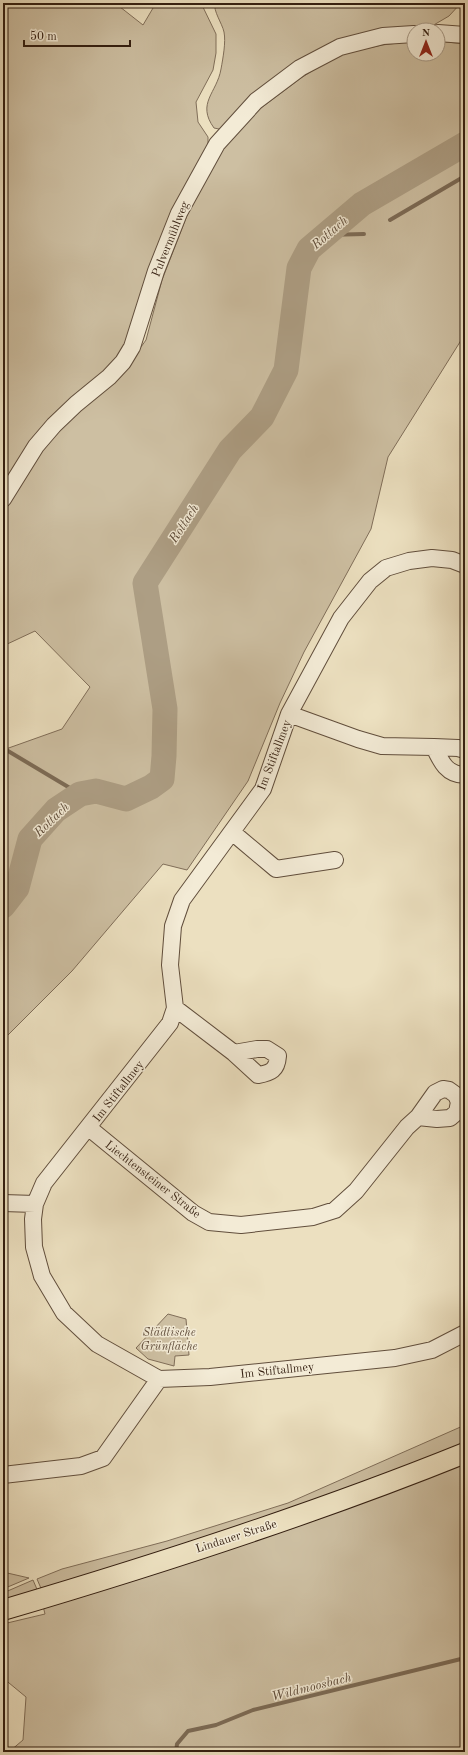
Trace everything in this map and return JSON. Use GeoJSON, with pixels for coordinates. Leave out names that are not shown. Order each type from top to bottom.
{"type":"FeatureCollection","features":[{"type":"Feature","properties":{"kind":"main road","name":"Lindauer Straße"},"geometry":{"type":"LineString","coordinates":[[3,1610],[254,1531],[391,1483],[465,1453]]}},
{"type":"Feature","properties":{"kind":"street"},"geometry":{"type":"LineString","coordinates":[[446,34],[465,35]]}},
{"type":"Feature","properties":{"kind":"street","name":"Pulvermühlweg"},"geometry":{"type":"LineString","coordinates":[[3,499],[36,446],[54,425],[76,404],[109,377],[123,362],[132,347],[156,271],[179,213],[217,144],[256,101],[300,68],[340,47],[383,36],[406,35]]}},
{"type":"Feature","properties":{"kind":"street","name":"Im Stiftallmey"},"geometry":{"type":"LineString","coordinates":[[465,565],[452,560],[432,558],[409,561],[386,568],[370,582],[342,618],[289,714],[263,789],[182,900],[173,926],[170,965],[175,1008],[170,1023],[89,1128],[44,1183],[36,1204],[33,1220],[34,1247],[42,1276],[64,1313],[98,1344],[159,1379],[210,1377],[395,1358],[432,1350],[465,1333]]}},
{"type":"Feature","properties":{"kind":"street"},"geometry":{"type":"LineString","coordinates":[[289,714],[382,746],[458,748],[465,750]]}},
{"type":"Feature","properties":{"kind":"street"},"geometry":{"type":"LineString","coordinates":[[434,747],[446,769],[452,774],[465,775]]}},
{"type":"Feature","properties":{"kind":"street"},"geometry":{"type":"LineString","coordinates":[[232,832],[276,869],[335,860]]}},
{"type":"Feature","properties":{"kind":"street"},"geometry":{"type":"LineString","coordinates":[[175,1008],[234,1053]]}},
{"type":"Feature","properties":{"kind":"street","name":"Liechtensteiner Straße"},"geometry":{"type":"LineString","coordinates":[[89,1128],[193,1213],[209,1222],[241,1225],[313,1217],[335,1210],[356,1191],[407,1127],[418,1117]]}},
{"type":"Feature","properties":{"kind":"street"},"geometry":{"type":"LineString","coordinates":[[3,1202],[36,1204]]}},
{"type":"Feature","properties":{"kind":"street"},"geometry":{"type":"LineString","coordinates":[[3,1475],[81,1466],[103,1458],[159,1379]]}},
{"type":"Feature","properties":{"kind":"green space"},"geometry":{"type":"Polygon","coordinates":[[[3,3],[115,3],[143,25],[156,3],[201,3],[216,34],[216,53],[213,70],[196,102],[198,122],[208,137],[208,149],[127,346],[3,490],[3,3]]]}},
{"type":"Feature","properties":{"kind":"green space"},"geometry":{"type":"Polygon","coordinates":[[[215,3],[461,3],[449,16],[439,22],[406,22],[406,28],[383,29],[338,43],[224,130],[214,128],[207,112],[209,98],[219,77],[222,65],[225,36],[215,10],[215,3]]]}},
{"type":"Feature","properties":{"kind":"green space"},"geometry":{"type":"Polygon","coordinates":[[[406,42],[406,62],[446,62],[446,42],[465,44],[465,334],[388,457],[371,529],[304,652],[280,703],[248,781],[187,870],[163,864],[72,971],[3,1040],[3,750],[62,729],[90,687],[35,631],[3,646],[3,508],[41,449],[58,429],[128,365],[146,340],[162,280],[188,213],[224,147],[257,111],[301,78],[337,55],[382,45],[406,42]]]}},
{"type":"Feature","properties":{"kind":"green space","name":"Städtische Grünfläche"},"geometry":{"type":"Polygon","coordinates":[[[168,1314],[186,1319],[189,1355],[175,1356],[174,1366],[148,1359],[136,1348],[168,1314]]]}},
{"type":"Feature","properties":{"kind":"green space"},"geometry":{"type":"Polygon","coordinates":[[[465,1425],[465,1444],[387,1477],[43,1593],[37,1579],[62,1569],[167,1541],[288,1503],[465,1425]]]}},
{"type":"Feature","properties":{"kind":"green space"},"geometry":{"type":"Polygon","coordinates":[[[465,1461],[465,1752],[10,1751],[23,1740],[26,1697],[3,1678],[3,1624],[45,1614],[43,1606],[465,1461]]]}},
{"type":"Feature","properties":{"kind":"green space"},"geometry":{"type":"Polygon","coordinates":[[[3,1572],[29,1578],[3,1589],[3,1572]]]}},
{"type":"Feature","properties":{"kind":"green space"},"geometry":{"type":"Polygon","coordinates":[[[33,1580],[39,1594],[3,1604],[3,1593],[33,1580]]]}},
{"type":"Feature","properties":{"kind":"waterway","name":"Rottach"},"geometry":{"type":"LineString","coordinates":[[3,906],[17,888],[30,839],[56,810],[80,794],[96,791],[126,799],[151,787],[162,779],[165,709],[145,583],[230,450],[262,417],[286,370],[299,268],[309,249],[362,204],[465,144]]}},
{"type":"Feature","properties":{"kind":"waterway","name":"Rottach"},"geometry":{"type":"LineString","coordinates":[[463,146],[465,150]]}},
{"type":"Feature","properties":{"kind":"waterway"},"geometry":{"type":"LineString","coordinates":[[390,220],[465,176]]}},
{"type":"Feature","properties":{"kind":"waterway"},"geometry":{"type":"LineString","coordinates":[[326,235],[364,234]]}},
{"type":"Feature","properties":{"kind":"waterway"},"geometry":{"type":"LineString","coordinates":[[3,748],[80,794]]}},
{"type":"Feature","properties":{"kind":"waterway","name":"Wildmoosbach"},"geometry":{"type":"LineString","coordinates":[[176,1752],[177,1744],[188,1731],[216,1725],[253,1710],[465,1658]]}}]}
